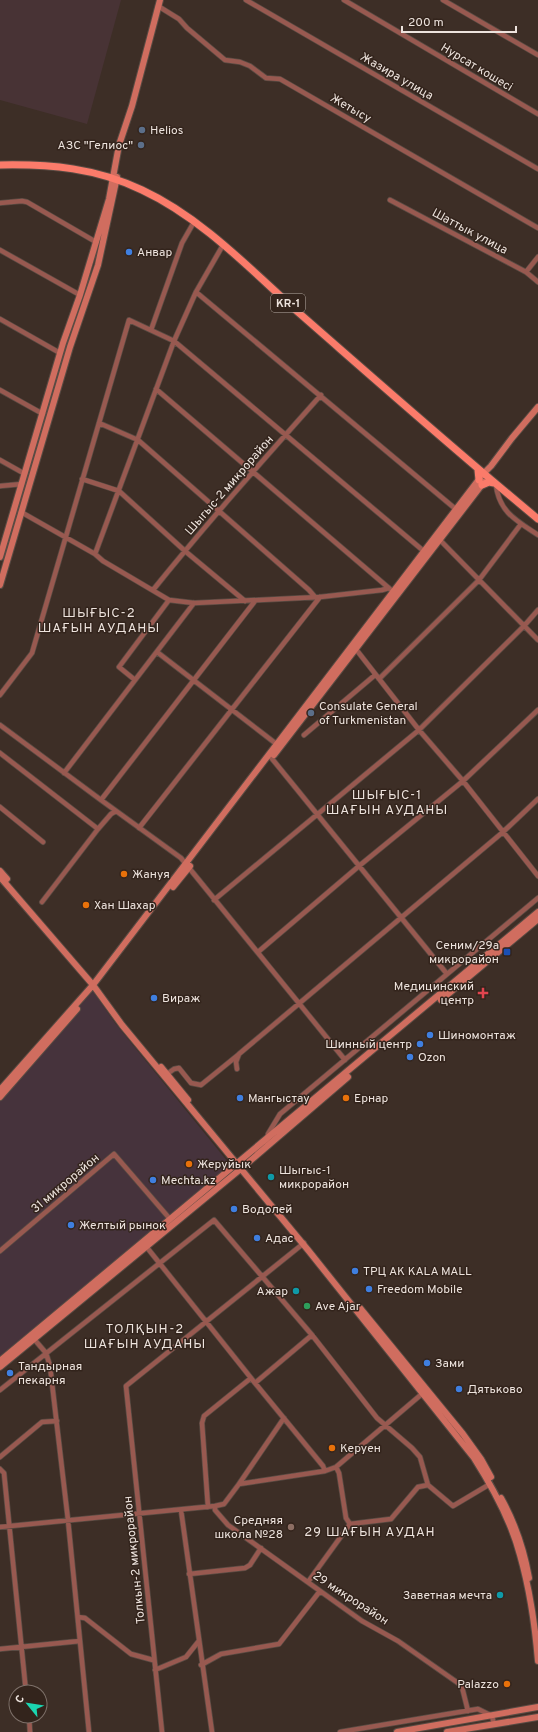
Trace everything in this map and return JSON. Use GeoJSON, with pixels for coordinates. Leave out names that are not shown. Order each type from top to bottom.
{"type":"FeatureCollection","features":[{"type":"Feature","properties":{"kind":"main road"},"geometry":{"type":"LineString","coordinates":[[0,585],[70,346],[98,265],[115,179],[119,145],[132,106],[159,3]]}},
{"type":"Feature","properties":{"kind":"main road","name":"KR-1"},"geometry":{"type":"LineString","coordinates":[[0,165],[59,166],[115,179],[161,199],[223,245],[482,478],[495,484],[538,519]]}},
{"type":"Feature","properties":{"kind":"main road"},"geometry":{"type":"LineString","coordinates":[[0,557],[2,544],[22,484],[63,343],[80,295],[115,179]]}},
{"type":"Feature","properties":{"kind":"main road"},"geometry":{"type":"LineString","coordinates":[[63,343],[70,346]]}},
{"type":"Feature","properties":{"kind":"main road"},"geometry":{"type":"LineString","coordinates":[[0,1097],[95,985],[354,647],[394,591],[426,554],[512,438],[538,407]]}},
{"type":"Feature","properties":{"kind":"main road"},"geometry":{"type":"LineString","coordinates":[[0,871],[95,985],[239,1165]]}},
{"type":"Feature","properties":{"kind":"main road"},"geometry":{"type":"LineString","coordinates":[[0,877],[95,985],[122,1026],[304,1243],[425,1391],[492,1483],[520,1554],[538,1634]]}},
{"type":"Feature","properties":{"kind":"main road"},"geometry":{"type":"LineString","coordinates":[[482,963],[538,912]]}},
{"type":"Feature","properties":{"kind":"main road"},"geometry":{"type":"LineString","coordinates":[[0,1361],[77,1300],[482,963],[538,919]]}},
{"type":"Feature","properties":{"kind":"main road"},"geometry":{"type":"LineString","coordinates":[[0,1090],[95,985]]}},
{"type":"Feature","properties":{"kind":"main road"},"geometry":{"type":"LineString","coordinates":[[0,1367],[77,1300]]}},
{"type":"Feature","properties":{"kind":"main road"},"geometry":{"type":"LineString","coordinates":[[535,1622],[538,1661]]}},
{"type":"Feature","properties":{"kind":"main road"},"geometry":{"type":"LineString","coordinates":[[397,1732],[538,1708]]}},
{"type":"Feature","properties":{"kind":"main road"},"geometry":{"type":"LineString","coordinates":[[447,1732],[538,1717]]}},
{"type":"Feature","properties":{"kind":"street","name":"Жазира улица"},"geometry":{"type":"LineString","coordinates":[[246,0],[538,169]]}},
{"type":"Feature","properties":{"kind":"street","name":"Нурсат кошесi"},"geometry":{"type":"LineString","coordinates":[[344,0],[538,114]]}},
{"type":"Feature","properties":{"kind":"street"},"geometry":{"type":"LineString","coordinates":[[443,0],[538,55]]}},
{"type":"Feature","properties":{"kind":"street","name":"Жетысу"},"geometry":{"type":"LineString","coordinates":[[159,3],[225,60],[240,62],[250,66],[266,78],[280,79],[538,228]]}},
{"type":"Feature","properties":{"kind":"street","name":"Шаттык улица"},"geometry":{"type":"LineString","coordinates":[[390,200],[526,272],[538,282]]}},
{"type":"Feature","properties":{"kind":"street"},"geometry":{"type":"LineString","coordinates":[[0,202],[27,202],[96,242]]}},
{"type":"Feature","properties":{"kind":"street"},"geometry":{"type":"LineString","coordinates":[[151,330],[182,243],[194,222]]}},
{"type":"Feature","properties":{"kind":"street"},"geometry":{"type":"LineString","coordinates":[[95,554],[174,341],[196,292],[223,245]]}},
{"type":"Feature","properties":{"kind":"street"},"geometry":{"type":"LineString","coordinates":[[0,250],[80,295]]}},
{"type":"Feature","properties":{"kind":"street"},"geometry":{"type":"LineString","coordinates":[[526,272],[538,257]]}},
{"type":"Feature","properties":{"kind":"street"},"geometry":{"type":"LineString","coordinates":[[196,292],[459,511]]}},
{"type":"Feature","properties":{"kind":"street"},"geometry":{"type":"LineString","coordinates":[[0,319],[60,353]]}},
{"type":"Feature","properties":{"kind":"street"},"geometry":{"type":"LineString","coordinates":[[0,695],[32,653],[129,320],[174,341],[426,554]]}},
{"type":"Feature","properties":{"kind":"street"},"geometry":{"type":"LineString","coordinates":[[156,389],[394,591]]}},
{"type":"Feature","properties":{"kind":"street"},"geometry":{"type":"LineString","coordinates":[[0,390],[42,414]]}},
{"type":"Feature","properties":{"kind":"street","name":"Шыгыс-2 микрорайон"},"geometry":{"type":"LineString","coordinates":[[153,590],[253,471],[321,395]]}},
{"type":"Feature","properties":{"kind":"street"},"geometry":{"type":"LineString","coordinates":[[99,422],[138,440],[317,597]]}},
{"type":"Feature","properties":{"kind":"street"},"geometry":{"type":"LineString","coordinates":[[0,460],[25,474]]}},
{"type":"Feature","properties":{"kind":"street"},"geometry":{"type":"LineString","coordinates":[[82,479],[119,491],[185,551],[245,601]]}},
{"type":"Feature","properties":{"kind":"street"},"geometry":{"type":"LineString","coordinates":[[0,486],[22,484]]}},
{"type":"Feature","properties":{"kind":"street"},"geometry":{"type":"LineString","coordinates":[[495,484],[497,497],[502,508],[538,536]]}},
{"type":"Feature","properties":{"kind":"street"},"geometry":{"type":"LineString","coordinates":[[21,512],[95,554],[103,561],[169,600],[194,603],[255,601],[317,597],[382,590],[394,591]]}},
{"type":"Feature","properties":{"kind":"street"},"geometry":{"type":"LineString","coordinates":[[304,736],[377,677],[479,580],[521,524]]}},
{"type":"Feature","properties":{"kind":"street"},"geometry":{"type":"LineString","coordinates":[[438,538],[538,640]]}},
{"type":"Feature","properties":{"kind":"street"},"geometry":{"type":"LineString","coordinates":[[2,544],[12,546]]}},
{"type":"Feature","properties":{"kind":"street"},"geometry":{"type":"LineString","coordinates":[[139,828],[233,709],[317,597]]}},
{"type":"Feature","properties":{"kind":"street"},"geometry":{"type":"LineString","coordinates":[[135,680],[119,667],[169,600]]}},
{"type":"Feature","properties":{"kind":"street"},"geometry":{"type":"LineString","coordinates":[[101,800],[255,601]]}},
{"type":"Feature","properties":{"kind":"street"},"geometry":{"type":"LineString","coordinates":[[64,773],[194,603]]}},
{"type":"Feature","properties":{"kind":"street"},"geometry":{"type":"LineString","coordinates":[[214,900],[419,730],[524,626],[538,610]]}},
{"type":"Feature","properties":{"kind":"street"},"geometry":{"type":"LineString","coordinates":[[354,647],[419,730],[463,781],[538,876]]}},
{"type":"Feature","properties":{"kind":"street"},"geometry":{"type":"LineString","coordinates":[[157,652],[233,709],[278,746]]}},
{"type":"Feature","properties":{"kind":"street"},"geometry":{"type":"LineString","coordinates":[[258,952],[359,866],[463,781],[538,710]]}},
{"type":"Feature","properties":{"kind":"street"},"geometry":{"type":"LineString","coordinates":[[0,725],[181,858],[345,1060]]}},
{"type":"Feature","properties":{"kind":"street"},"geometry":{"type":"LineString","coordinates":[[0,753],[98,829]]}},
{"type":"Feature","properties":{"kind":"street"},"geometry":{"type":"LineString","coordinates":[[270,757],[447,974]]}},
{"type":"Feature","properties":{"kind":"street"},"geometry":{"type":"LineString","coordinates":[[167,1074],[174,1069],[179,1068],[191,1083],[201,1085],[503,832],[538,799]]}},
{"type":"Feature","properties":{"kind":"street"},"geometry":{"type":"LineString","coordinates":[[0,807],[43,842]]}},
{"type":"Feature","properties":{"kind":"street"},"geometry":{"type":"LineString","coordinates":[[42,902],[98,829],[111,814],[116,811]]}},
{"type":"Feature","properties":{"kind":"street"},"geometry":{"type":"LineString","coordinates":[[267,1142],[280,1114],[538,898]]}},
{"type":"Feature","properties":{"kind":"street"},"geometry":{"type":"LineString","coordinates":[[237,1069],[236,1062],[239,1054]]}},
{"type":"Feature","properties":{"kind":"street","name":"31 микрорайон"},"geometry":{"type":"LineString","coordinates":[[0,1250],[114,1154],[172,1221]]}},
{"type":"Feature","properties":{"kind":"street"},"geometry":{"type":"LineString","coordinates":[[0,1390],[214,1220],[312,1335],[377,1418],[412,1448],[420,1457],[428,1485],[453,1506],[492,1483]]}},
{"type":"Feature","properties":{"kind":"street"},"geometry":{"type":"LineString","coordinates":[[206,1322],[304,1243]]}},
{"type":"Feature","properties":{"kind":"street"},"geometry":{"type":"LineString","coordinates":[[144,1244],[323,1466],[325,1471]]}},
{"type":"Feature","properties":{"kind":"street","name":"Толкын-2 микрорайон"},"geometry":{"type":"LineString","coordinates":[[162,1732],[153,1660],[126,1386],[206,1322]]}},
{"type":"Feature","properties":{"kind":"street"},"geometry":{"type":"LineString","coordinates":[[255,1383],[312,1335]]}},
{"type":"Feature","properties":{"kind":"street"},"geometry":{"type":"LineString","coordinates":[[34,1339],[46,1353],[50,1366],[68,1520],[89,1732]]}},
{"type":"Feature","properties":{"kind":"street"},"geometry":{"type":"LineString","coordinates":[[208,1507],[202,1423],[204,1416],[251,1378]]}},
{"type":"Feature","properties":{"kind":"street"},"geometry":{"type":"LineString","coordinates":[[239,1484],[325,1471],[336,1467],[425,1391]]}},
{"type":"Feature","properties":{"kind":"street"},"geometry":{"type":"LineString","coordinates":[[0,1528],[208,1507],[224,1504],[284,1418]]}},
{"type":"Feature","properties":{"kind":"street"},"geometry":{"type":"LineString","coordinates":[[0,1457],[42,1422],[57,1421]]}},
{"type":"Feature","properties":{"kind":"street"},"geometry":{"type":"LineString","coordinates":[[336,1467],[339,1473],[346,1518],[350,1524]]}},
{"type":"Feature","properties":{"kind":"street"},"geometry":{"type":"LineString","coordinates":[[0,1469],[4,1473],[25,1684]]}},
{"type":"Feature","properties":{"kind":"street"},"geometry":{"type":"LineString","coordinates":[[308,1582],[350,1524],[391,1519],[418,1487],[428,1485]]}},
{"type":"Feature","properties":{"kind":"street","name":"29 микрорайон"},"geometry":{"type":"LineString","coordinates":[[215,1506],[215,1510],[228,1526],[362,1621],[398,1640],[458,1683],[462,1687],[468,1711]]}},
{"type":"Feature","properties":{"kind":"street"},"geometry":{"type":"LineString","coordinates":[[180,1510],[201,1665],[212,1732]]}},
{"type":"Feature","properties":{"kind":"street"},"geometry":{"type":"LineString","coordinates":[[189,1574],[245,1568],[250,1564],[261,1548]]}},
{"type":"Feature","properties":{"kind":"street"},"geometry":{"type":"LineString","coordinates":[[201,1665],[221,1654],[279,1644],[320,1591]]}},
{"type":"Feature","properties":{"kind":"street"},"geometry":{"type":"LineString","coordinates":[[78,1617],[85,1618],[131,1654],[153,1660]]}},
{"type":"Feature","properties":{"kind":"street"},"geometry":{"type":"LineString","coordinates":[[0,1649],[80,1642]]}},
{"type":"Feature","properties":{"kind":"street"},"geometry":{"type":"LineString","coordinates":[[155,1670],[186,1657],[198,1642]]}},
{"type":"Feature","properties":{"kind":"street"},"geometry":{"type":"LineString","coordinates":[[340,1732],[478,1709],[492,1716],[494,1724]]}},
{"type":"Feature","properties":{"kind":"shaded area"},"geometry":{"type":"Polygon","coordinates":[[[0,0],[121,0],[87,124],[0,100],[0,0]]]}},
{"type":"Feature","properties":{"kind":"shaded area"},"geometry":{"type":"Polygon","coordinates":[[[90,987],[115,1023],[232,1167],[0,1357],[0,1088],[90,987]]]}},
{"type":"Feature","properties":{"kind":"place","name":"Helios"},"geometry":{"type":"Point","coordinates":[142,130]}},
{"type":"Feature","properties":{"kind":"place","name":"АЗС \"Гелиос\""},"geometry":{"type":"Point","coordinates":[141,145]}},
{"type":"Feature","properties":{"kind":"place","name":"Анвар"},"geometry":{"type":"Point","coordinates":[129,252]}},
{"type":"Feature","properties":{"kind":"place","name":"Consulate General of Turkmenistan"},"geometry":{"type":"Point","coordinates":[311,713]}},
{"type":"Feature","properties":{"kind":"place","name":"Жануя"},"geometry":{"type":"Point","coordinates":[124,874]}},
{"type":"Feature","properties":{"kind":"place","name":"Хан Шахар"},"geometry":{"type":"Point","coordinates":[86,905]}},
{"type":"Feature","properties":{"kind":"place","name":"Сеним/29а микрорайон"},"geometry":{"type":"Point","coordinates":[507,952]}},
{"type":"Feature","properties":{"kind":"place","name":"Медицинский центр"},"geometry":{"type":"Point","coordinates":[483,993]}},
{"type":"Feature","properties":{"kind":"place","name":"Вираж"},"geometry":{"type":"Point","coordinates":[154,998]}},
{"type":"Feature","properties":{"kind":"place","name":"Шиномонтаж"},"geometry":{"type":"Point","coordinates":[430,1035]}},
{"type":"Feature","properties":{"kind":"place","name":"Шинный центр"},"geometry":{"type":"Point","coordinates":[420,1044]}},
{"type":"Feature","properties":{"kind":"place","name":"Ozon"},"geometry":{"type":"Point","coordinates":[410,1057]}},
{"type":"Feature","properties":{"kind":"place","name":"Мангыстау"},"geometry":{"type":"Point","coordinates":[240,1098]}},
{"type":"Feature","properties":{"kind":"place","name":"Ернар"},"geometry":{"type":"Point","coordinates":[346,1098]}},
{"type":"Feature","properties":{"kind":"place","name":"Жеруйык"},"geometry":{"type":"Point","coordinates":[189,1164]}},
{"type":"Feature","properties":{"kind":"place","name":"Шыгыс-1 микрорайон"},"geometry":{"type":"Point","coordinates":[271,1177]}},
{"type":"Feature","properties":{"kind":"place","name":"Mechta.kz"},"geometry":{"type":"Point","coordinates":[153,1180]}},
{"type":"Feature","properties":{"kind":"place","name":"Водолей"},"geometry":{"type":"Point","coordinates":[234,1209]}},
{"type":"Feature","properties":{"kind":"place","name":"Желтый рынок"},"geometry":{"type":"Point","coordinates":[71,1225]}},
{"type":"Feature","properties":{"kind":"place","name":"Адас"},"geometry":{"type":"Point","coordinates":[257,1238]}},
{"type":"Feature","properties":{"kind":"place","name":"ТРЦ AK KALA MALL"},"geometry":{"type":"Point","coordinates":[355,1271]}},
{"type":"Feature","properties":{"kind":"place","name":"Freedom Mobile"},"geometry":{"type":"Point","coordinates":[369,1289]}},
{"type":"Feature","properties":{"kind":"place","name":"Ажар"},"geometry":{"type":"Point","coordinates":[296,1291]}},
{"type":"Feature","properties":{"kind":"place","name":"Ave Ajar"},"geometry":{"type":"Point","coordinates":[307,1306]}},
{"type":"Feature","properties":{"kind":"place","name":"Зами"},"geometry":{"type":"Point","coordinates":[427,1363]}},
{"type":"Feature","properties":{"kind":"place","name":"Тандырная пекарня"},"geometry":{"type":"Point","coordinates":[10,1373]}},
{"type":"Feature","properties":{"kind":"place","name":"Дятьково"},"geometry":{"type":"Point","coordinates":[459,1389]}},
{"type":"Feature","properties":{"kind":"place","name":"Керуен"},"geometry":{"type":"Point","coordinates":[332,1448]}},
{"type":"Feature","properties":{"kind":"place","name":"Средняя школа №28"},"geometry":{"type":"Point","coordinates":[291,1527]}},
{"type":"Feature","properties":{"kind":"place","name":"Заветная мечта"},"geometry":{"type":"Point","coordinates":[500,1595]}},
{"type":"Feature","properties":{"kind":"place","name":"Palazzo"},"geometry":{"type":"Point","coordinates":[507,1684]}},
{"type":"Feature","properties":{"kind":"district","name":"ШЫҒЫС-2 ШАҒЫН АУДАНЫ"},"geometry":{"type":"Point","coordinates":[99,620]}},
{"type":"Feature","properties":{"kind":"district","name":"ШЫҒЫС-1 ШАҒЫН АУДАНЫ"},"geometry":{"type":"Point","coordinates":[387,802]}},
{"type":"Feature","properties":{"kind":"district","name":"ТОЛҚЫН-2 ШАҒЫН АУДАНЫ"},"geometry":{"type":"Point","coordinates":[145,1336]}},
{"type":"Feature","properties":{"kind":"district","name":"29 ШАҒЫН АУДАН"},"geometry":{"type":"Point","coordinates":[370,1531]}}]}
